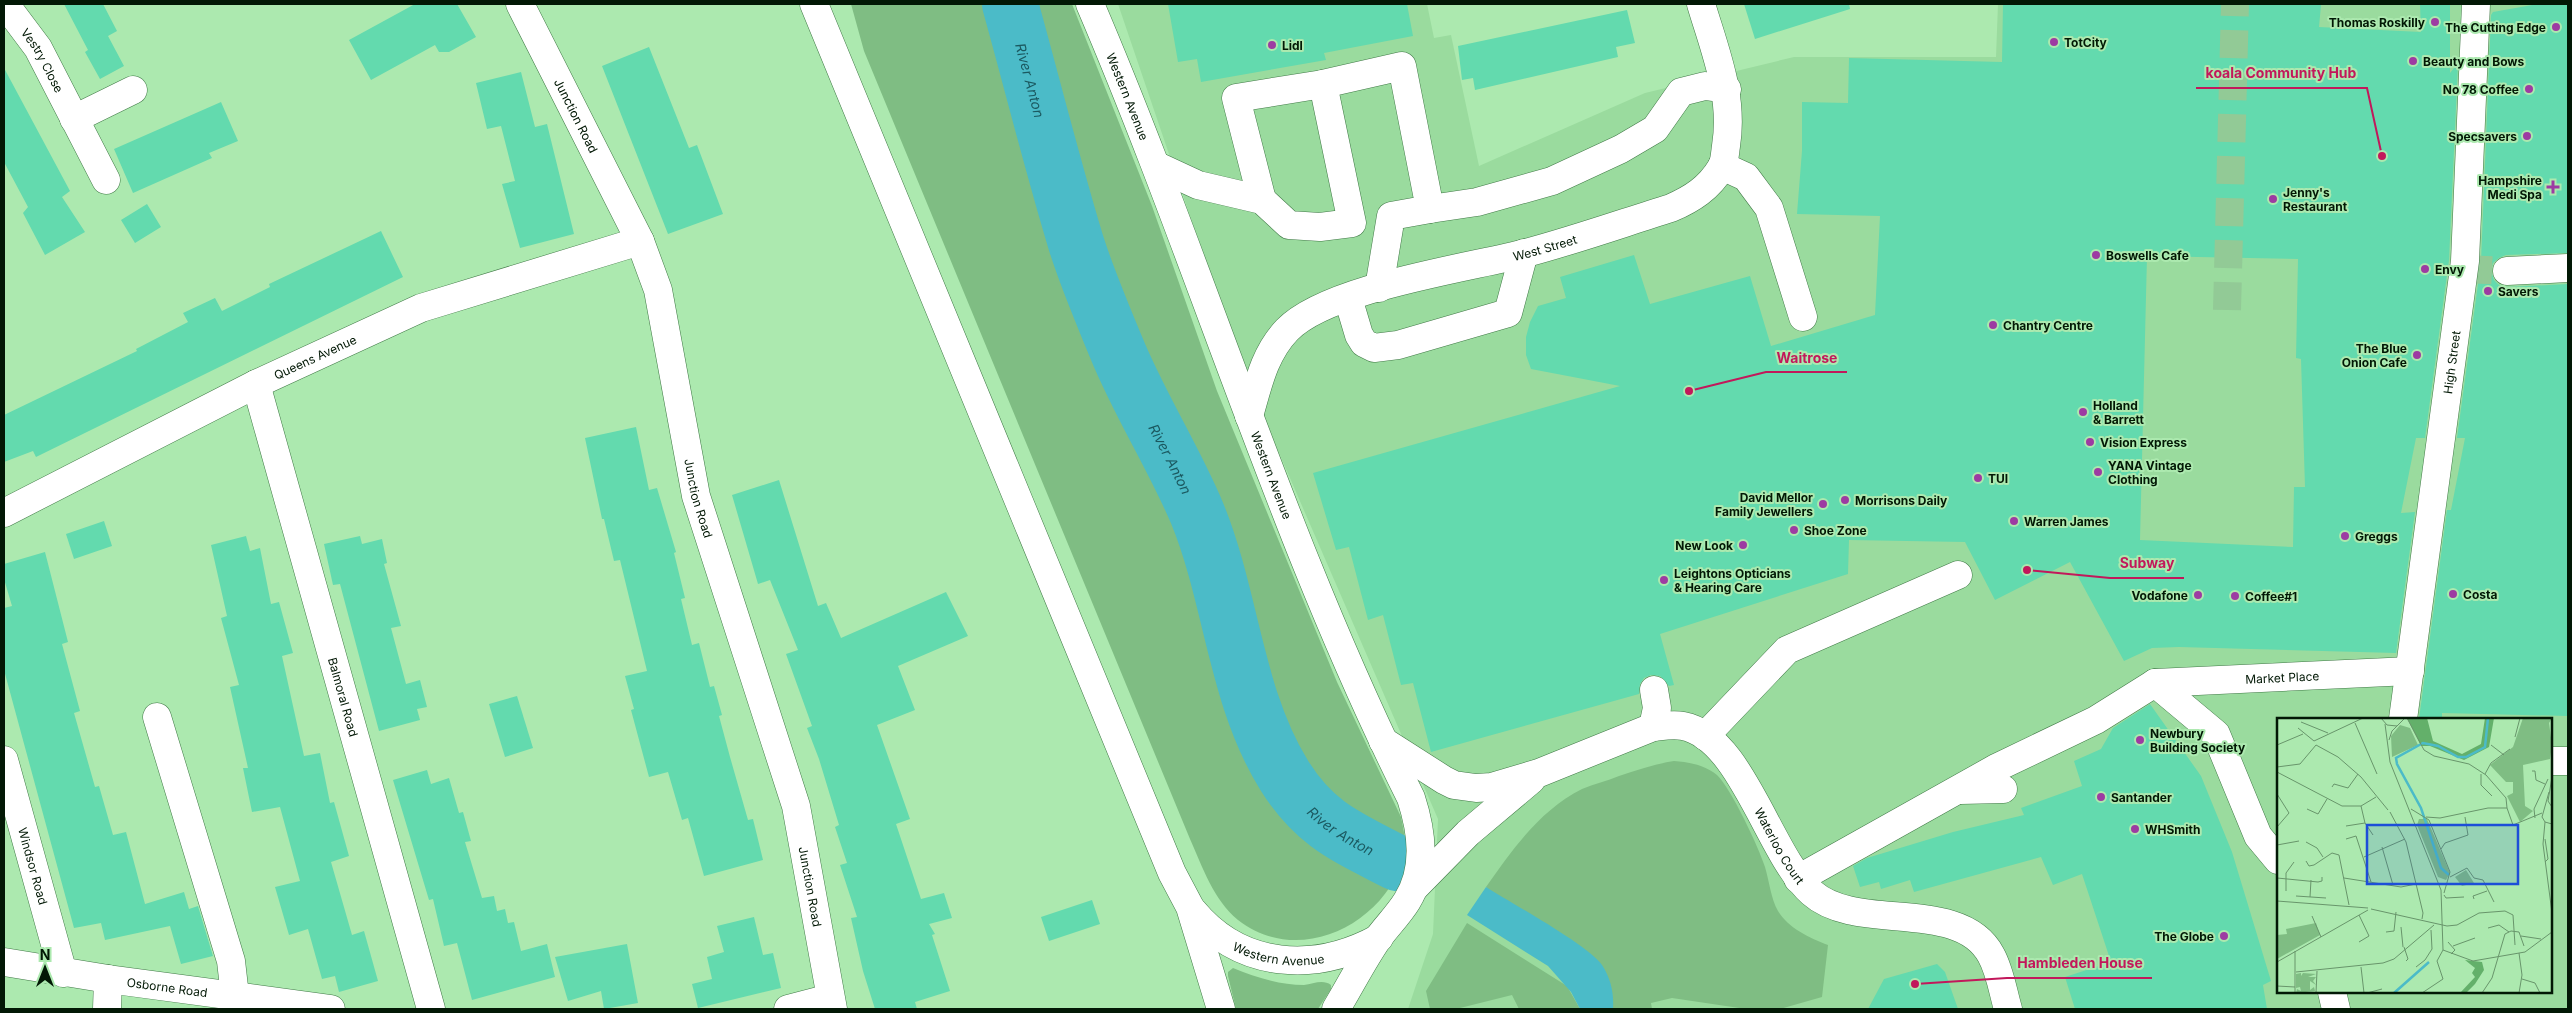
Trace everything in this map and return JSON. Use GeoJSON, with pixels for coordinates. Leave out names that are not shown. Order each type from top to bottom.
{"type":"FeatureCollection","features":[{"type":"Feature","properties":{"kind":"street","name":"Vestry Close"},"geometry":{"type":"LineString","coordinates":[[6,4],[38,48],[106,180]]}},
{"type":"Feature","properties":{"kind":"street","name":"Junction Road"},"geometry":{"type":"LineString","coordinates":[[520,4],[640,241],[658,290],[696,496],[796,806],[832,1004]]}},
{"type":"Feature","properties":{"kind":"street","name":"Western Avenue"},"geometry":{"type":"LineString","coordinates":[[814,4],[1172,873],[1190,908],[1221,1009]]}},
{"type":"Feature","properties":{"kind":"street","name":"Western Avenue"},"geometry":{"type":"LineString","coordinates":[[826,4],[830,44]]}},
{"type":"Feature","properties":{"kind":"street","name":"Western Avenue"},"geometry":{"type":"LineString","coordinates":[[1090,4],[1157,166],[1249,416],[1382,741],[1411,798],[1417,816],[1421,851],[1415,887],[1397,916],[1379,938],[1336,1009]]}},
{"type":"Feature","properties":{"kind":"street","name":"West Street"},"geometry":{"type":"LineString","coordinates":[[1249,416],[1265,362],[1287,330],[1301,318],[1317,309],[1379,288],[1524,253],[1688,200],[1704,190],[1722,166],[1728,136],[1727,89],[1701,4]]}},
{"type":"Feature","properties":{"kind":"street","name":"High Street"},"geometry":{"type":"LineString","coordinates":[[2403,718],[2465,261],[2476,4]]}},
{"type":"Feature","properties":{"kind":"street"},"geometry":{"type":"LineString","coordinates":[[1262,200],[1236,98],[1323,84],[1402,66],[1430,209]]}},
{"type":"Feature","properties":{"kind":"street"},"geometry":{"type":"LineString","coordinates":[[1323,84],[1352,223]]}},
{"type":"Feature","properties":{"kind":"street"},"geometry":{"type":"LineString","coordinates":[[1157,166],[1198,185],[1262,200],[1289,225],[1320,227],[1352,223],[1477,202],[1552,181],[1621,150],[1655,129],[1681,92],[1705,86],[1727,89]]}},
{"type":"Feature","properties":{"kind":"street"},"geometry":{"type":"LineString","coordinates":[[74,119],[133,90]]}},
{"type":"Feature","properties":{"kind":"street"},"geometry":{"type":"LineString","coordinates":[[1722,166],[1746,177],[1769,208],[1803,317]]}},
{"type":"Feature","properties":{"kind":"street"},"geometry":{"type":"LineString","coordinates":[[1379,288],[1391,216]]}},
{"type":"Feature","properties":{"kind":"street","name":"Queens Avenue"},"geometry":{"type":"LineString","coordinates":[[4,513],[256,384],[421,308],[640,241]]}},
{"type":"Feature","properties":{"kind":"street"},"geometry":{"type":"LineString","coordinates":[[1348,298],[1359,335],[1364,343],[1374,348],[1398,345],[1508,313],[1524,253]]}},
{"type":"Feature","properties":{"kind":"street"},"geometry":{"type":"LineString","coordinates":[[2506,271],[2568,268]]}},
{"type":"Feature","properties":{"kind":"street","name":"Balmoral Road"},"geometry":{"type":"LineString","coordinates":[[256,384],[431,1009]]}},
{"type":"Feature","properties":{"kind":"street"},"geometry":{"type":"LineString","coordinates":[[1705,736],[1787,650],[1958,575]]}},
{"type":"Feature","properties":{"kind":"street","name":"Market Place"},"geometry":{"type":"LineString","coordinates":[[2155,683],[2410,671]]}},
{"type":"Feature","properties":{"kind":"street"},"geometry":{"type":"LineString","coordinates":[[1798,879],[1956,790],[2000,778],[2155,683],[2216,734],[2258,836],[2277,859]]}},
{"type":"Feature","properties":{"kind":"street"},"geometry":{"type":"LineString","coordinates":[[1653,727],[1657,708],[1654,690]]}},
{"type":"Feature","properties":{"kind":"street"},"geometry":{"type":"LineString","coordinates":[[156,718],[231,961],[235,996]]}},
{"type":"Feature","properties":{"kind":"street","name":"Waterloo Court"},"geometry":{"type":"LineString","coordinates":[[1382,741],[1454,785],[1476,788],[1492,787],[1540,773],[1653,727],[1684,726],[1705,736],[1717,747],[1748,790],[1798,879],[1826,904],[1842,909],[1938,923],[1968,932],[1979,939],[1992,956],[2008,1009]]}},
{"type":"Feature","properties":{"kind":"street","name":"Windsor Road"},"geometry":{"type":"LineString","coordinates":[[4,760],[63,973]]}},
{"type":"Feature","properties":{"kind":"street"},"geometry":{"type":"LineString","coordinates":[[2552,760],[2568,761]]}},
{"type":"Feature","properties":{"kind":"street","name":"Waterloo Court"},"geometry":{"type":"LineString","coordinates":[[1415,887],[1468,832],[1540,773]]}},
{"type":"Feature","properties":{"kind":"street","name":"Western Avenue"},"geometry":{"type":"LineString","coordinates":[[1190,908],[1220,938],[1246,951],[1271,958],[1296,961],[1319,960],[1352,952],[1379,938]]}},
{"type":"Feature","properties":{"kind":"street","name":"Osborne Road"},"geometry":{"type":"LineString","coordinates":[[4,962],[63,973],[331,1009]]}},
{"type":"Feature","properties":{"kind":"street"},"geometry":{"type":"LineString","coordinates":[[107,1009],[108,979]]}},
{"type":"Feature","properties":{"kind":"street"},"geometry":{"type":"LineString","coordinates":[[2332,993],[2336,1009]]}},
{"type":"Feature","properties":{"kind":"street"},"geometry":{"type":"LineString","coordinates":[[788,1009],[832,1004]]}},
{"type":"Feature","properties":{"kind":"shaded area"},"geometry":{"type":"Polygon","coordinates":[[[851,4],[1072,4],[1152,206],[1217,391],[1337,682],[1401,817],[1405,846],[1404,857],[1391,886],[1375,905],[1356,921],[1334,933],[1310,939],[1285,939],[1261,933],[1238,920],[1229,912],[1215,893],[1204,872],[864,51],[851,4]]]}},
{"type":"Feature","properties":{"kind":"shaded area"},"geometry":{"type":"Polygon","coordinates":[[[1118,4],[1427,4],[1434,38],[1451,35],[1479,166],[1645,93],[1794,57],[1996,57],[1998,4],[2568,4],[2568,1009],[1408,1009],[1433,934],[1438,819],[1240,363],[1118,4]]]}},
{"type":"Feature","properties":{"kind":"shaded area"},"geometry":{"type":"Polygon","coordinates":[[[1674,761],[1702,766],[1717,775],[1723,782],[1737,805],[1757,846],[1778,911],[1793,927],[1807,936],[1828,945],[1822,997],[1780,1009],[1746,1009],[1672,998],[1651,1003],[1652,1009],[1613,1009],[1613,1005],[1486,887],[1528,832],[1540,819],[1567,798],[1582,789],[1619,776],[1653,765],[1674,761]]]}},
{"type":"Feature","properties":{"kind":"shaded area"},"geometry":{"type":"Polygon","coordinates":[[[1467,923],[1567,986],[1580,1009],[1519,1009],[1512,995],[1456,1009],[1430,1009],[1426,991],[1467,923]]]}},
{"type":"Feature","properties":{"kind":"shaded area"},"geometry":{"type":"Polygon","coordinates":[[[1233,968],[1286,984],[1304,985],[1325,982],[1331,985],[1331,989],[1318,1009],[1236,1009],[1228,976],[1228,972],[1233,968]]]}},
{"type":"Feature","properties":{"kind":"water"},"geometry":{"type":"Polygon","coordinates":[[[1486,887],[1548,924],[1594,957],[1602,965],[1610,981],[1613,1009],[1580,1009],[1571,992],[1548,966],[1467,915],[1486,887]]]}},
{"type":"Feature","properties":{"kind":"building"},"geometry":{"type":"Polygon","coordinates":[[[64,4],[103,4],[117,31],[108,36],[124,66],[100,79],[85,52],[88,50],[64,4]]]}},
{"type":"Feature","properties":{"kind":"building"},"geometry":{"type":"Polygon","coordinates":[[[415,4],[457,4],[476,37],[449,52],[439,52],[435,45],[371,80],[349,40],[415,4]]]}},
{"type":"Feature","properties":{"kind":"building","name":"Lidl"},"geometry":{"type":"Polygon","coordinates":[[[1168,4],[1407,4],[1413,36],[1324,53],[1326,60],[1201,82],[1197,59],[1178,62],[1168,4]]]}},
{"type":"Feature","properties":{"kind":"building"},"geometry":{"type":"Polygon","coordinates":[[[1744,4],[1849,4],[1850,9],[1755,39],[1744,4]]]}},
{"type":"Feature","properties":{"kind":"building","name":"Chantry Centre"},"geometry":{"type":"Polygon","coordinates":[[[2003,4],[2321,5],[2319,27],[2421,32],[2420,4],[2450,4],[2450,73],[2458,63],[2449,260],[2425,438],[2416,438],[2401,513],[2415,512],[2396,653],[2179,647],[2152,648],[2124,661],[2070,562],[1995,600],[1965,542],[1849,540],[1848,574],[1660,634],[1674,685],[1669,686],[1660,676],[1651,675],[1644,678],[1640,684],[1639,694],[1431,752],[1413,683],[1401,685],[1383,615],[1368,620],[1349,547],[1336,550],[1313,473],[1620,386],[1531,369],[1526,355],[1526,337],[1530,322],[1538,306],[1566,298],[1560,277],[1634,255],[1650,304],[1750,276],[1771,346],[1875,315],[1880,216],[1797,214],[1802,151],[1802,102],[1848,103],[1849,58],[2002,62],[2003,4]],[[2147,256],[2140,540],[2293,547],[2294,487],[2305,487],[2301,359],[2296,358],[2298,259],[2147,256]]]}},
{"type":"Feature","properties":{"kind":"building"},"geometry":{"type":"Polygon","coordinates":[[[2538,4],[2568,4],[2568,253],[2506,255],[2493,263],[2491,271],[2494,280],[2499,285],[2507,287],[2568,284],[2568,716],[2442,713],[2442,718],[2419,718],[2447,510],[2451,510],[2465,438],[2457,438],[2481,262],[2491,15],[2493,12],[2538,4]]]}},
{"type":"Feature","properties":{"kind":"building"},"geometry":{"type":"Polygon","coordinates":[[[1627,10],[1635,43],[1616,47],[1618,57],[1475,90],[1473,78],[1462,80],[1458,46],[1627,10]]]}},
{"type":"Feature","properties":{"kind":"building"},"geometry":{"type":"Polygon","coordinates":[[[649,47],[689,148],[697,145],[723,214],[668,234],[602,66],[649,47]]]}},
{"type":"Feature","properties":{"kind":"building"},"geometry":{"type":"Polygon","coordinates":[[[4,68],[70,191],[62,197],[85,232],[45,255],[23,213],[28,207],[4,162],[4,68]]]}},
{"type":"Feature","properties":{"kind":"building"},"geometry":{"type":"Polygon","coordinates":[[[521,72],[535,127],[547,124],[574,234],[520,248],[502,184],[515,181],[501,126],[487,129],[476,83],[521,72]]]}},
{"type":"Feature","properties":{"kind":"building"},"geometry":{"type":"Polygon","coordinates":[[[221,102],[238,141],[209,153],[212,158],[133,193],[114,149],[221,102]]]}},
{"type":"Feature","properties":{"kind":"building"},"geometry":{"type":"Polygon","coordinates":[[[147,204],[161,227],[135,243],[121,220],[147,204]]]}},
{"type":"Feature","properties":{"kind":"building"},"geometry":{"type":"Polygon","coordinates":[[[381,231],[403,277],[36,457],[33,451],[4,462],[4,415],[137,351],[136,349],[188,322],[183,313],[215,298],[222,311],[270,287],[269,284],[381,231]]]}},
{"type":"Feature","properties":{"kind":"building"},"geometry":{"type":"Polygon","coordinates":[[[636,427],[649,490],[657,488],[676,552],[674,553],[685,598],[681,599],[692,645],[699,643],[710,687],[714,686],[722,715],[719,716],[730,757],[748,820],[753,819],[763,860],[704,876],[688,818],[682,820],[668,772],[649,777],[631,710],[634,709],[625,676],[647,671],[620,560],[614,561],[604,519],[602,519],[585,438],[636,427]]]}},
{"type":"Feature","properties":{"kind":"building"},"geometry":{"type":"Polygon","coordinates":[[[779,480],[818,606],[826,603],[841,638],[946,592],[968,636],[898,666],[915,710],[877,725],[910,819],[896,824],[921,899],[944,893],[952,918],[929,924],[935,934],[932,935],[950,991],[915,1002],[917,1009],[875,1009],[863,971],[851,918],[857,917],[840,865],[847,863],[835,827],[839,825],[819,759],[807,728],[812,726],[786,654],[798,650],[770,580],[758,584],[732,495],[779,480]]]}},
{"type":"Feature","properties":{"kind":"building"},"geometry":{"type":"Polygon","coordinates":[[[104,521],[112,546],[74,559],[66,534],[104,521]]]}},
{"type":"Feature","properties":{"kind":"building"},"geometry":{"type":"Polygon","coordinates":[[[246,536],[250,551],[260,548],[271,604],[279,602],[293,653],[282,656],[304,756],[320,753],[330,803],[334,802],[349,856],[331,862],[352,935],[364,931],[378,981],[339,992],[335,976],[322,979],[308,929],[289,935],[275,887],[300,881],[280,807],[252,812],[243,768],[248,768],[230,687],[239,685],[221,618],[227,616],[211,545],[246,536]]]}},
{"type":"Feature","properties":{"kind":"building"},"geometry":{"type":"Polygon","coordinates":[[[360,536],[362,544],[382,539],[387,563],[384,564],[401,626],[391,628],[406,684],[420,680],[427,707],[417,709],[420,720],[379,731],[340,584],[333,585],[324,544],[360,536]]]}},
{"type":"Feature","properties":{"kind":"building"},"geometry":{"type":"Polygon","coordinates":[[[45,552],[68,642],[62,644],[80,711],[74,713],[95,787],[99,786],[113,835],[126,832],[145,904],[184,892],[189,909],[198,906],[213,956],[181,964],[170,926],[105,940],[101,923],[74,928],[4,670],[4,608],[12,606],[4,579],[4,564],[45,552]]]}},
{"type":"Feature","properties":{"kind":"building"},"geometry":{"type":"Polygon","coordinates":[[[517,696],[533,748],[505,757],[489,704],[517,696]]]}},
{"type":"Feature","properties":{"kind":"building"},"geometry":{"type":"Polygon","coordinates":[[[2150,704],[2201,776],[2232,852],[2271,981],[2263,985],[2267,1009],[2075,1009],[2065,977],[2111,962],[2082,874],[2053,885],[2041,857],[1914,892],[1910,880],[1881,889],[1879,882],[1860,887],[1853,866],[1867,858],[1953,832],[2024,815],[2021,808],[2082,786],[2074,761],[2101,749],[2113,728],[2150,704]]]}},
{"type":"Feature","properties":{"kind":"building"},"geometry":{"type":"Polygon","coordinates":[[[427,770],[431,784],[449,778],[459,813],[463,812],[471,841],[465,842],[482,898],[494,896],[497,911],[505,909],[508,923],[514,922],[521,951],[547,944],[555,977],[472,1000],[457,943],[444,946],[433,899],[429,900],[393,780],[427,770]]]}},
{"type":"Feature","properties":{"kind":"building"},"geometry":{"type":"Polygon","coordinates":[[[1092,900],[1100,924],[1049,941],[1041,917],[1092,900]]]}},
{"type":"Feature","properties":{"kind":"building"},"geometry":{"type":"Polygon","coordinates":[[[754,917],[763,955],[773,953],[781,988],[698,1008],[692,984],[712,979],[707,957],[724,952],[717,926],[754,917]]]}},
{"type":"Feature","properties":{"kind":"building"},"geometry":{"type":"Polygon","coordinates":[[[627,944],[638,1003],[604,1009],[601,991],[568,1001],[555,957],[627,944]]]}},
{"type":"Feature","properties":{"kind":"building"},"geometry":{"type":"Polygon","coordinates":[[[1937,964],[1945,972],[1958,1009],[1868,1009],[1884,979],[1937,964]]]}},
{"type":"Feature","properties":{"kind":"waterway","name":"River Anton"},"geometry":{"type":"LineString","coordinates":[[1010,4],[1080,256],[1125,368],[1197,513],[1209,545],[1244,680],[1268,745],[1284,775],[1296,792],[1320,818],[1347,837],[1397,863]]}},
{"type":"Feature","properties":{"kind":"tunnel"},"geometry":{"type":"LineString","coordinates":[[2227,310],[2235,4]]}},
{"type":"Feature","properties":{"kind":"tunnel"},"geometry":{"type":"LineString","coordinates":[[2464,269],[2507,271]]}},
{"type":"Feature","properties":{"kind":"place","name":"Thomas Roskilly"},"geometry":{"type":"Point","coordinates":[2435,22]}},
{"type":"Feature","properties":{"kind":"place","name":"The Cutting Edge"},"geometry":{"type":"Point","coordinates":[2556,27]}},
{"type":"Feature","properties":{"kind":"place","name":"TotCity"},"geometry":{"type":"Point","coordinates":[2054,42]}},
{"type":"Feature","properties":{"kind":"place","name":"Lidl"},"geometry":{"type":"Point","coordinates":[1272,45]}},
{"type":"Feature","properties":{"kind":"place","name":"Beauty and Bows"},"geometry":{"type":"Point","coordinates":[2413,61]}},
{"type":"Feature","properties":{"kind":"place","name":"No 78 Coffee"},"geometry":{"type":"Point","coordinates":[2529,89]}},
{"type":"Feature","properties":{"kind":"place","name":"Specsavers"},"geometry":{"type":"Point","coordinates":[2527,136]}},
{"type":"Feature","properties":{"kind":"place","name":"koala Community Hub"},"geometry":{"type":"Point","coordinates":[2382,156]}},
{"type":"Feature","properties":{"kind":"place","name":"Hampshire Medi Spa"},"geometry":{"type":"Point","coordinates":[2553,187]}},
{"type":"Feature","properties":{"kind":"place","name":"Jenny's Restaurant"},"geometry":{"type":"Point","coordinates":[2273,199]}},
{"type":"Feature","properties":{"kind":"place","name":"Boswells Cafe"},"geometry":{"type":"Point","coordinates":[2096,255]}},
{"type":"Feature","properties":{"kind":"place","name":"Envy"},"geometry":{"type":"Point","coordinates":[2425,269]}},
{"type":"Feature","properties":{"kind":"place","name":"Savers"},"geometry":{"type":"Point","coordinates":[2488,291]}},
{"type":"Feature","properties":{"kind":"place","name":"Chantry Centre"},"geometry":{"type":"Point","coordinates":[1993,325]}},
{"type":"Feature","properties":{"kind":"place","name":"The Blue Onion Cafe"},"geometry":{"type":"Point","coordinates":[2417,355]}},
{"type":"Feature","properties":{"kind":"place","name":"Waitrose"},"geometry":{"type":"Point","coordinates":[1689,391]}},
{"type":"Feature","properties":{"kind":"place","name":"Holland & Barrett"},"geometry":{"type":"Point","coordinates":[2083,412]}},
{"type":"Feature","properties":{"kind":"place","name":"Vision Express"},"geometry":{"type":"Point","coordinates":[2090,442]}},
{"type":"Feature","properties":{"kind":"place","name":"YANA Vintage Clothing"},"geometry":{"type":"Point","coordinates":[2098,472]}},
{"type":"Feature","properties":{"kind":"place","name":"TUI"},"geometry":{"type":"Point","coordinates":[1978,478]}},
{"type":"Feature","properties":{"kind":"place","name":"Morrisons Daily"},"geometry":{"type":"Point","coordinates":[1845,500]}},
{"type":"Feature","properties":{"kind":"place","name":"David Mellor Family Jewellers"},"geometry":{"type":"Point","coordinates":[1823,504]}},
{"type":"Feature","properties":{"kind":"place","name":"Warren James"},"geometry":{"type":"Point","coordinates":[2014,521]}},
{"type":"Feature","properties":{"kind":"place","name":"Shoe Zone"},"geometry":{"type":"Point","coordinates":[1794,530]}},
{"type":"Feature","properties":{"kind":"place","name":"Greggs"},"geometry":{"type":"Point","coordinates":[2345,536]}},
{"type":"Feature","properties":{"kind":"place","name":"New Look"},"geometry":{"type":"Point","coordinates":[1743,545]}},
{"type":"Feature","properties":{"kind":"place","name":"Subway"},"geometry":{"type":"Point","coordinates":[2027,570]}},
{"type":"Feature","properties":{"kind":"place","name":"Leightons Opticians & Hearing Care"},"geometry":{"type":"Point","coordinates":[1664,580]}},
{"type":"Feature","properties":{"kind":"place","name":"Costa"},"geometry":{"type":"Point","coordinates":[2453,594]}},
{"type":"Feature","properties":{"kind":"place","name":"Vodafone"},"geometry":{"type":"Point","coordinates":[2198,595]}},
{"type":"Feature","properties":{"kind":"place","name":"Coffee#1"},"geometry":{"type":"Point","coordinates":[2235,596]}},
{"type":"Feature","properties":{"kind":"place","name":"Newbury Building Society"},"geometry":{"type":"Point","coordinates":[2140,740]}},
{"type":"Feature","properties":{"kind":"place","name":"Santander"},"geometry":{"type":"Point","coordinates":[2101,797]}},
{"type":"Feature","properties":{"kind":"place","name":"WHSmith"},"geometry":{"type":"Point","coordinates":[2135,829]}},
{"type":"Feature","properties":{"kind":"place","name":"The Globe"},"geometry":{"type":"Point","coordinates":[2224,936]}},
{"type":"Feature","properties":{"kind":"place","name":"Hambleden House"},"geometry":{"type":"Point","coordinates":[1915,984]}}]}
